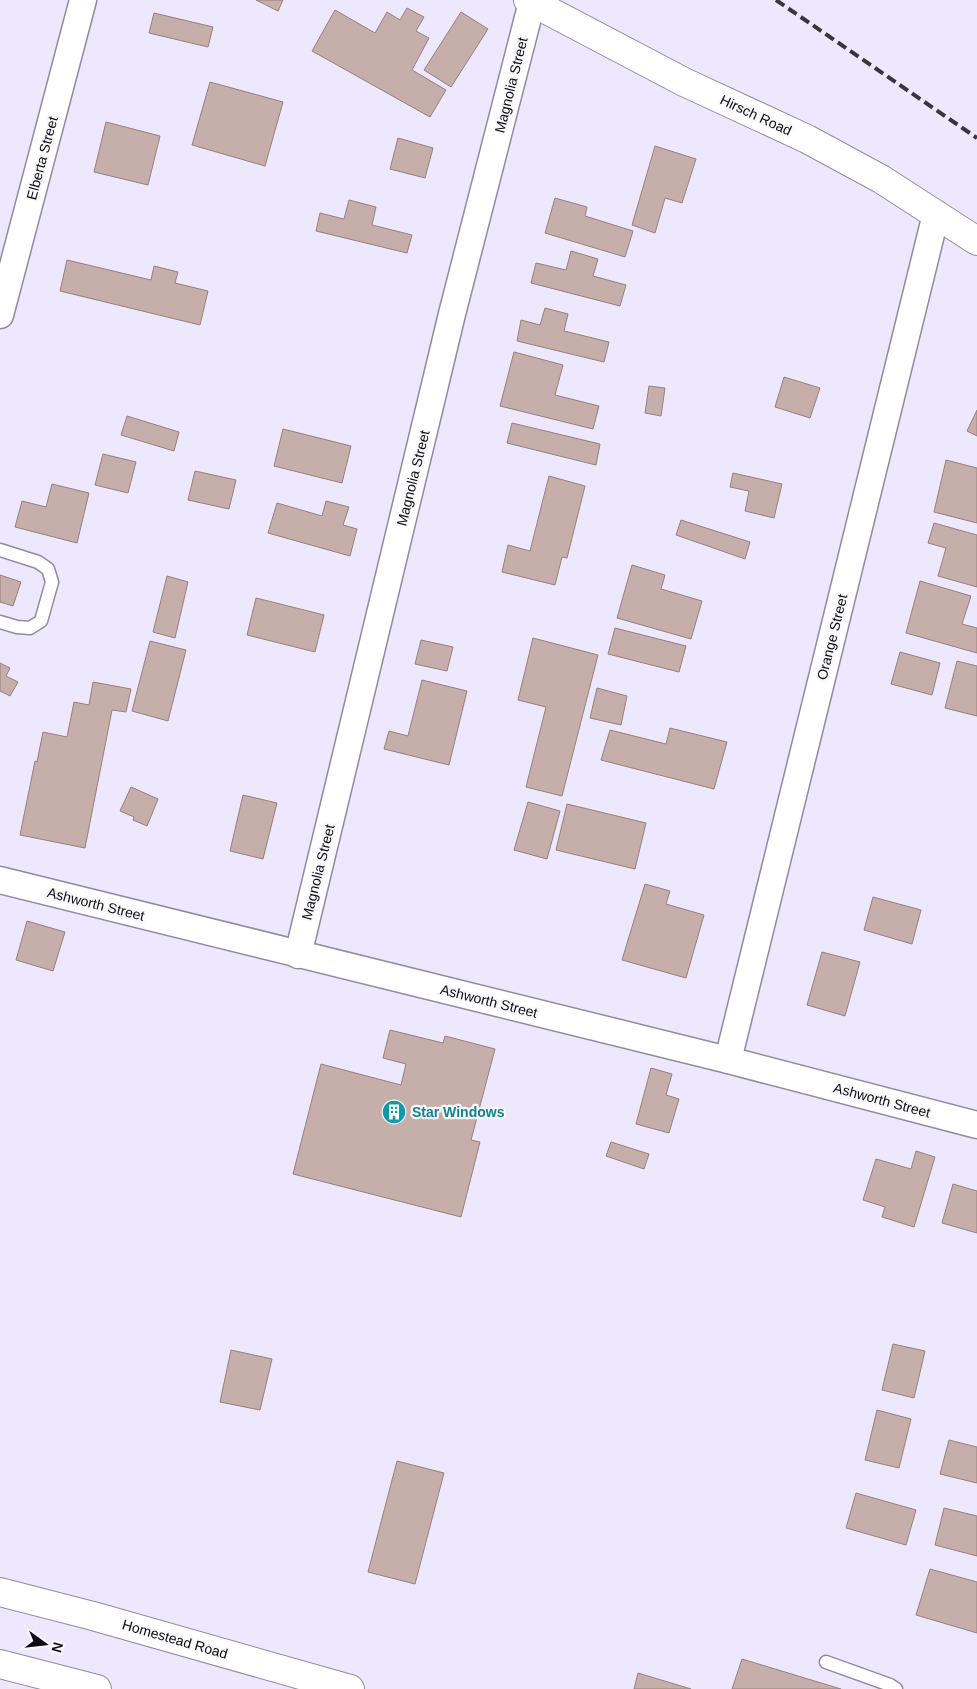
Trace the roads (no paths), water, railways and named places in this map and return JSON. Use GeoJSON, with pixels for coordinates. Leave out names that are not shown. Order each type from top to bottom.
{"type":"FeatureCollection","features":[{"type":"Feature","properties":{"kind":"main road","name":"Hirsch Road"},"geometry":{"type":"LineString","coordinates":[[530,1],[684,82],[807,139],[880,179],[977,241]]}},
{"type":"Feature","properties":{"kind":"main road","name":"Homestead Road"},"geometry":{"type":"LineString","coordinates":[[0,1592],[93,1616],[350,1689]]}},
{"type":"Feature","properties":{"kind":"main road"},"geometry":{"type":"LineString","coordinates":[[0,1664],[97,1689]]}},
{"type":"Feature","properties":{"kind":"street","name":"Elberta Street"},"geometry":{"type":"LineString","coordinates":[[0,315],[83,0]]}},
{"type":"Feature","properties":{"kind":"street","name":"Magnolia Street"},"geometry":{"type":"LineString","coordinates":[[298,955],[452,314],[530,1]]}},
{"type":"Feature","properties":{"kind":"street","name":"Orange Street"},"geometry":{"type":"LineString","coordinates":[[728,1060],[936,214]]}},
{"type":"Feature","properties":{"kind":"street","name":"Ashworth Street"},"geometry":{"type":"LineString","coordinates":[[0,880],[728,1060],[977,1125]]}},
{"type":"Feature","properties":{"kind":"lane"},"geometry":{"type":"LineString","coordinates":[[0,550],[38,562],[48,570],[52,582],[41,620],[30,628],[17,627],[0,622]]}},
{"type":"Feature","properties":{"kind":"lane"},"geometry":{"type":"LineString","coordinates":[[826,1662],[890,1685],[896,1689]]}},
{"type":"Feature","properties":{"kind":"railway"},"geometry":{"type":"LineString","coordinates":[[776,0],[977,138]]}},
{"type":"Feature","properties":{"kind":"place","name":"Star Windows"},"geometry":{"type":"Point","coordinates":[394,1112]}}]}
